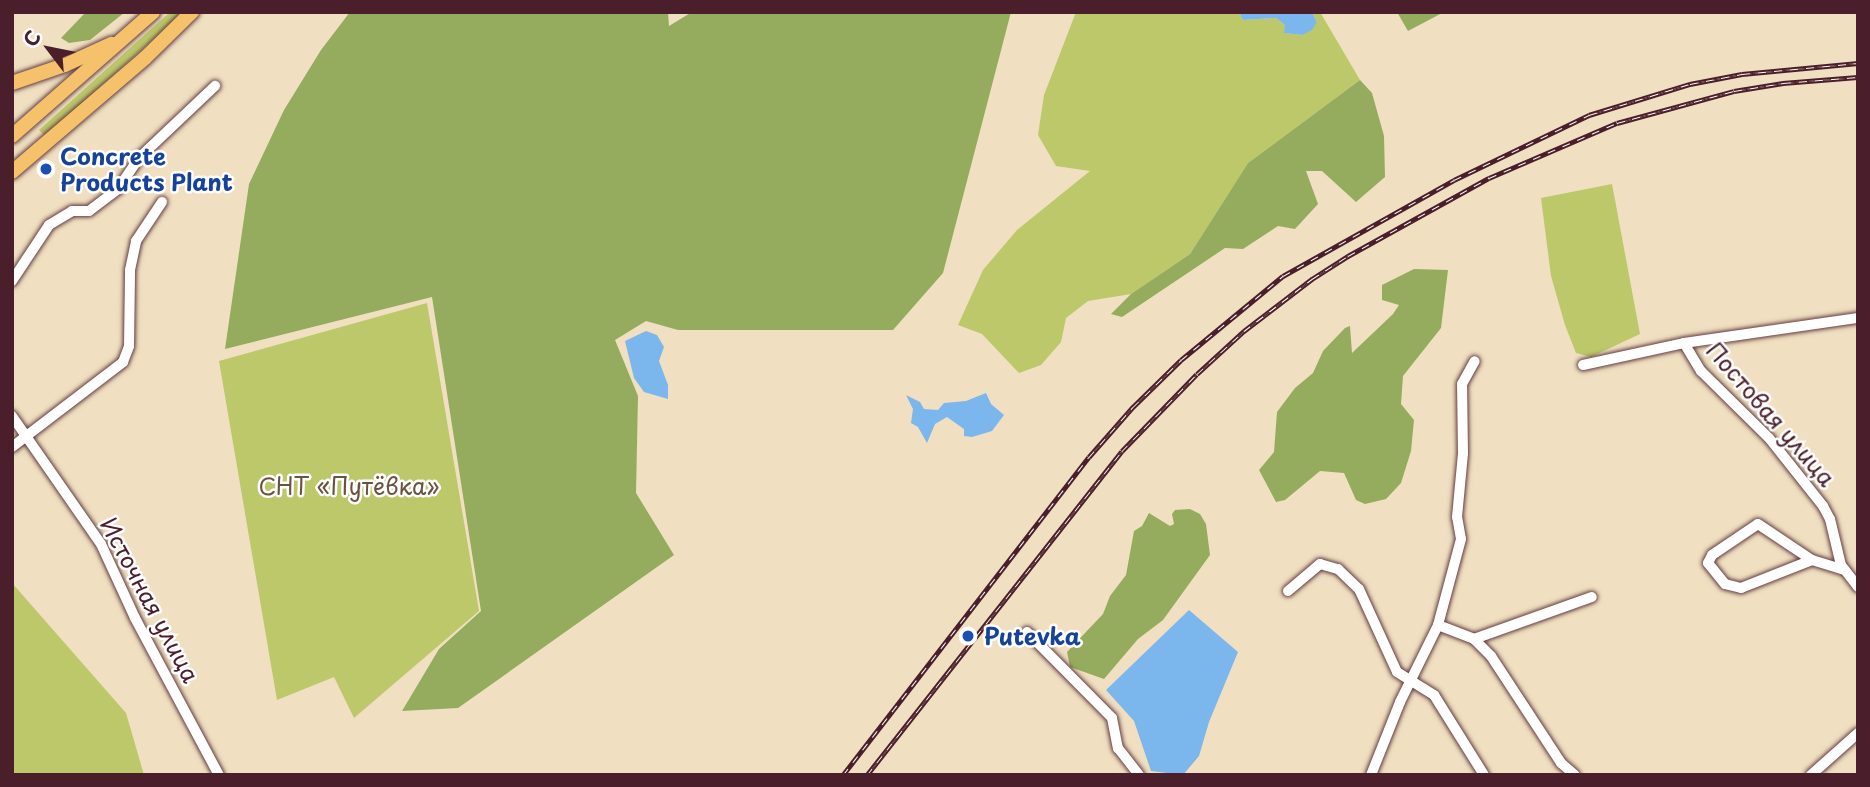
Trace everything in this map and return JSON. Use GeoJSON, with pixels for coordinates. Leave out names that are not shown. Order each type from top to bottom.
{"type":"FeatureCollection","features":[{"type":"Feature","properties":{"kind":"main road"},"geometry":{"type":"LineString","coordinates":[[12,136],[153,12]]}},
{"type":"Feature","properties":{"kind":"main road"},"geometry":{"type":"LineString","coordinates":[[12,172],[145,58],[192,12]]}},
{"type":"Feature","properties":{"kind":"main road"},"geometry":{"type":"LineString","coordinates":[[12,83],[65,65],[125,37]]}},
{"type":"Feature","properties":{"kind":"street"},"geometry":{"type":"LineString","coordinates":[[12,281],[48,225],[72,211],[89,211],[118,189],[139,158],[215,86]]}},
{"type":"Feature","properties":{"kind":"street"},"geometry":{"type":"LineString","coordinates":[[12,447],[123,362],[129,346],[130,270],[136,241],[162,202]]}},
{"type":"Feature","properties":{"kind":"street"},"geometry":{"type":"LineString","coordinates":[[1583,365],[1684,343],[1858,318]]}},
{"type":"Feature","properties":{"kind":"street","name":"Постовая улица"},"geometry":{"type":"LineString","coordinates":[[1684,343],[1701,372],[1769,438],[1822,506],[1830,519],[1844,570],[1858,587]]}},
{"type":"Feature","properties":{"kind":"street"},"geometry":{"type":"LineString","coordinates":[[1371,775],[1391,724],[1438,625],[1461,539],[1457,517],[1464,453],[1462,384],[1475,361]]}},
{"type":"Feature","properties":{"kind":"street","name":"Источная улица"},"geometry":{"type":"LineString","coordinates":[[12,416],[101,544],[135,618],[219,775]]}},
{"type":"Feature","properties":{"kind":"street"},"geometry":{"type":"LineString","coordinates":[[1812,559],[1736,588],[1725,584],[1708,563],[1712,555],[1758,524],[1812,559],[1844,570]]}},
{"type":"Feature","properties":{"kind":"street"},"geometry":{"type":"LineString","coordinates":[[1288,591],[1321,564],[1338,569],[1359,589],[1397,672],[1434,695],[1484,775]]}},
{"type":"Feature","properties":{"kind":"street"},"geometry":{"type":"LineString","coordinates":[[1474,639],[1592,597]]}},
{"type":"Feature","properties":{"kind":"street"},"geometry":{"type":"LineString","coordinates":[[1438,625],[1474,639],[1492,656],[1561,763],[1575,775]]}},
{"type":"Feature","properties":{"kind":"street"},"geometry":{"type":"LineString","coordinates":[[1027,632],[1112,718],[1118,748],[1139,775]]}},
{"type":"Feature","properties":{"kind":"street"},"geometry":{"type":"LineString","coordinates":[[1811,775],[1858,733]]}},
{"type":"Feature","properties":{"kind":"green space"},"geometry":{"type":"Polygon","coordinates":[[[86,12],[125,12],[90,40],[69,43],[61,38],[86,12]]]}},
{"type":"Feature","properties":{"kind":"green space"},"geometry":{"type":"Polygon","coordinates":[[[170,12],[184,12],[45,136],[39,130],[170,12]]]}},
{"type":"Feature","properties":{"kind":"green space"},"geometry":{"type":"Polygon","coordinates":[[[350,12],[668,12],[669,26],[692,12],[1011,12],[943,273],[893,330],[678,330],[646,321],[615,340],[638,396],[636,493],[674,555],[458,708],[402,711],[439,649],[481,611],[432,297],[225,349],[249,184],[284,110],[321,50],[350,12]]]}},
{"type":"Feature","properties":{"kind":"green space"},"geometry":{"type":"Polygon","coordinates":[[[1076,12],[1239,12],[1243,20],[1276,18],[1285,25],[1285,33],[1302,35],[1317,22],[1312,12],[1320,12],[1360,80],[1248,163],[1190,254],[1131,294],[1088,301],[1066,318],[1061,342],[1041,365],[1019,373],[982,334],[958,325],[983,270],[1017,230],[1090,171],[1056,166],[1038,135],[1044,95],[1076,12]]]}},
{"type":"Feature","properties":{"kind":"green space"},"geometry":{"type":"Polygon","coordinates":[[[1397,12],[1444,12],[1408,31],[1397,12]]]}},
{"type":"Feature","properties":{"kind":"green space"},"geometry":{"type":"Polygon","coordinates":[[[1360,80],[1372,93],[1384,136],[1385,177],[1356,202],[1322,171],[1306,171],[1318,204],[1295,229],[1278,226],[1243,249],[1225,248],[1122,317],[1111,314],[1131,294],[1190,254],[1248,163],[1360,80]]]}},
{"type":"Feature","properties":{"kind":"green space"},"geometry":{"type":"Polygon","coordinates":[[[1612,184],[1640,334],[1591,357],[1576,353],[1565,325],[1551,276],[1541,198],[1612,184]]]}},
{"type":"Feature","properties":{"kind":"green space"},"geometry":{"type":"Polygon","coordinates":[[[1414,269],[1448,270],[1441,328],[1403,376],[1401,404],[1414,420],[1411,451],[1401,483],[1386,499],[1365,504],[1356,500],[1344,473],[1320,471],[1285,500],[1276,502],[1259,470],[1274,452],[1277,412],[1295,388],[1313,373],[1323,351],[1345,328],[1350,326],[1352,353],[1393,314],[1399,305],[1382,300],[1382,285],[1414,269]]]}},
{"type":"Feature","properties":{"kind":"green space","name":"СНТ «Путёвка»"},"geometry":{"type":"Polygon","coordinates":[[[427,303],[479,611],[354,718],[334,677],[277,700],[219,361],[427,303]]]}},
{"type":"Feature","properties":{"kind":"green space"},"geometry":{"type":"Polygon","coordinates":[[[1190,509],[1200,514],[1206,524],[1210,555],[1163,620],[1138,639],[1104,679],[1070,667],[1067,652],[1103,614],[1110,596],[1126,575],[1134,531],[1142,526],[1149,513],[1170,526],[1174,524],[1172,514],[1175,510],[1190,509]]]}},
{"type":"Feature","properties":{"kind":"green space"},"geometry":{"type":"Polygon","coordinates":[[[12,583],[126,713],[144,775],[12,775],[12,583]]]}},
{"type":"Feature","properties":{"kind":"water"},"geometry":{"type":"Polygon","coordinates":[[[1239,12],[1312,12],[1317,22],[1312,30],[1302,35],[1284,33],[1285,25],[1276,18],[1243,20],[1239,12]]]}},
{"type":"Feature","properties":{"kind":"water"},"geometry":{"type":"Polygon","coordinates":[[[646,331],[657,335],[664,347],[659,361],[668,385],[668,399],[644,392],[634,378],[625,341],[646,331]]]}},
{"type":"Feature","properties":{"kind":"water"},"geometry":{"type":"Polygon","coordinates":[[[986,393],[991,404],[1004,415],[992,431],[972,437],[964,436],[964,429],[947,417],[935,424],[927,443],[918,427],[911,423],[913,409],[906,395],[920,402],[924,409],[938,410],[944,403],[966,401],[986,393]]]}},
{"type":"Feature","properties":{"kind":"water"},"geometry":{"type":"Polygon","coordinates":[[[1189,610],[1238,652],[1209,722],[1199,756],[1183,775],[1151,771],[1134,721],[1106,690],[1189,610]]]}},
{"type":"Feature","properties":{"kind":"railway"},"geometry":{"type":"LineString","coordinates":[[843,775],[1089,457],[1133,407],[1181,360],[1283,276],[1454,180],[1589,115],[1690,84],[1742,74],[1858,63]]}},
{"type":"Feature","properties":{"kind":"railway"},"geometry":{"type":"LineString","coordinates":[[867,775],[1122,451],[1197,374],[1244,331],[1312,279],[1348,256],[1489,178],[1617,123],[1734,91],[1783,83],[1858,77]]}},
{"type":"Feature","properties":{"kind":"place","name":"Concrete Products Plant"},"geometry":{"type":"Point","coordinates":[46,169]}},
{"type":"Feature","properties":{"kind":"place","name":"Putevka"},"geometry":{"type":"Point","coordinates":[968,636]}}]}
